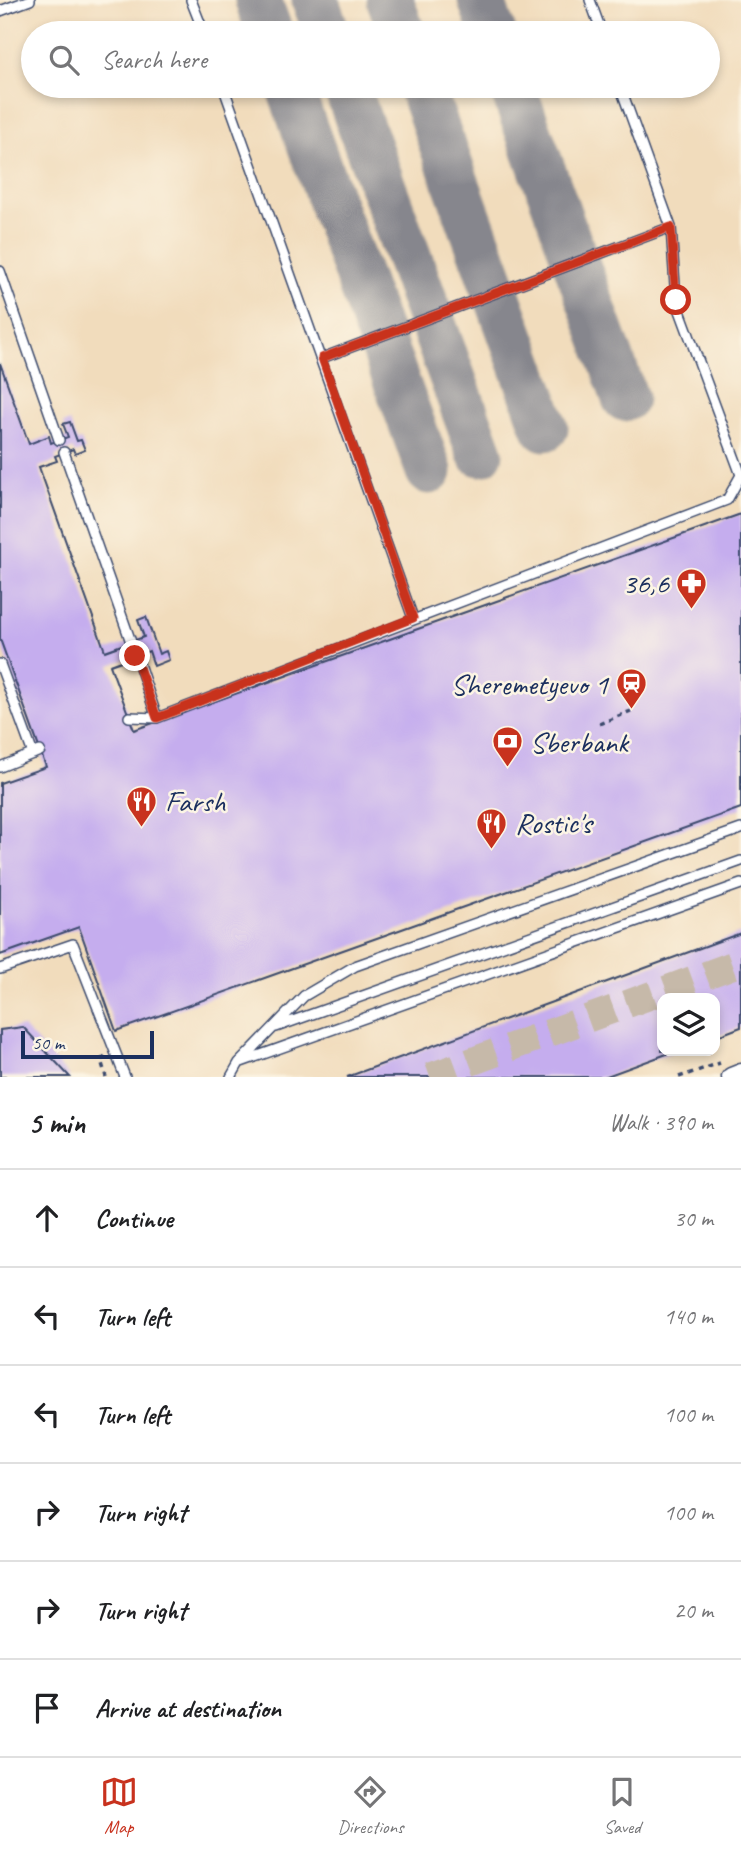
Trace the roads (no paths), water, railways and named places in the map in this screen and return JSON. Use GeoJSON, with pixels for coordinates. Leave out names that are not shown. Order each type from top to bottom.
{"type":"FeatureCollection","features":[{"type":"Feature","properties":{"kind":"street"},"geometry":{"type":"LineString","coordinates":[[730,1068],[741,1073]]}},
{"type":"Feature","properties":{"kind":"lane"},"geometry":{"type":"LineString","coordinates":[[0,11],[30,0]]}},
{"type":"Feature","properties":{"kind":"lane"},"geometry":{"type":"LineString","coordinates":[[191,0],[199,21]]}},
{"type":"Feature","properties":{"kind":"lane"},"geometry":{"type":"LineString","coordinates":[[590,0],[597,21]]}},
{"type":"Feature","properties":{"kind":"lane"},"geometry":{"type":"LineString","coordinates":[[227,98],[413,618]]}},
{"type":"Feature","properties":{"kind":"lane"},"geometry":{"type":"LineString","coordinates":[[624,98],[671,227],[676,300],[741,475],[727,500]]}},
{"type":"Feature","properties":{"kind":"lane"},"geometry":{"type":"LineString","coordinates":[[322,358],[671,227]]}},
{"type":"Feature","properties":{"kind":"lane"},"geometry":{"type":"LineString","coordinates":[[0,271],[59,440]]}},
{"type":"Feature","properties":{"kind":"lane"},"geometry":{"type":"LineString","coordinates":[[64,452],[131,642]]}},
{"type":"Feature","properties":{"kind":"lane"},"geometry":{"type":"LineString","coordinates":[[129,717],[157,718],[741,494]]}},
{"type":"Feature","properties":{"kind":"lane"},"geometry":{"type":"LineString","coordinates":[[135,656],[157,718]]}},
{"type":"Feature","properties":{"kind":"lane"},"geometry":{"type":"LineString","coordinates":[[0,664],[37,752],[0,767]]}},
{"type":"Feature","properties":{"kind":"lane"},"geometry":{"type":"LineString","coordinates":[[231,1077],[239,1063],[304,996],[355,966],[741,829]]}},
{"type":"Feature","properties":{"kind":"lane"},"geometry":{"type":"LineString","coordinates":[[271,1028],[741,861]]}},
{"type":"Feature","properties":{"kind":"lane"},"geometry":{"type":"LineString","coordinates":[[239,1063],[741,884]]}},
{"type":"Feature","properties":{"kind":"lane"},"geometry":{"type":"LineString","coordinates":[[0,969],[73,944],[125,1077]]}},
{"type":"Feature","properties":{"kind":"tunnel"},"geometry":{"type":"LineString","coordinates":[[430,1077],[741,962]]}},
{"type":"Feature","properties":{"kind":"place","name":"36,6"},"geometry":{"type":"Point","coordinates":[692,610]}},
{"type":"Feature","properties":{"kind":"place","name":"Sheremetyevo 1"},"geometry":{"type":"Point","coordinates":[631,711]}},
{"type":"Feature","properties":{"kind":"place","name":"Sberbank"},"geometry":{"type":"Point","coordinates":[507,769]}},
{"type":"Feature","properties":{"kind":"place","name":"Farsh"},"geometry":{"type":"Point","coordinates":[142,828]}},
{"type":"Feature","properties":{"kind":"place","name":"Rostiс's"},"geometry":{"type":"Point","coordinates":[492,850]}}]}
